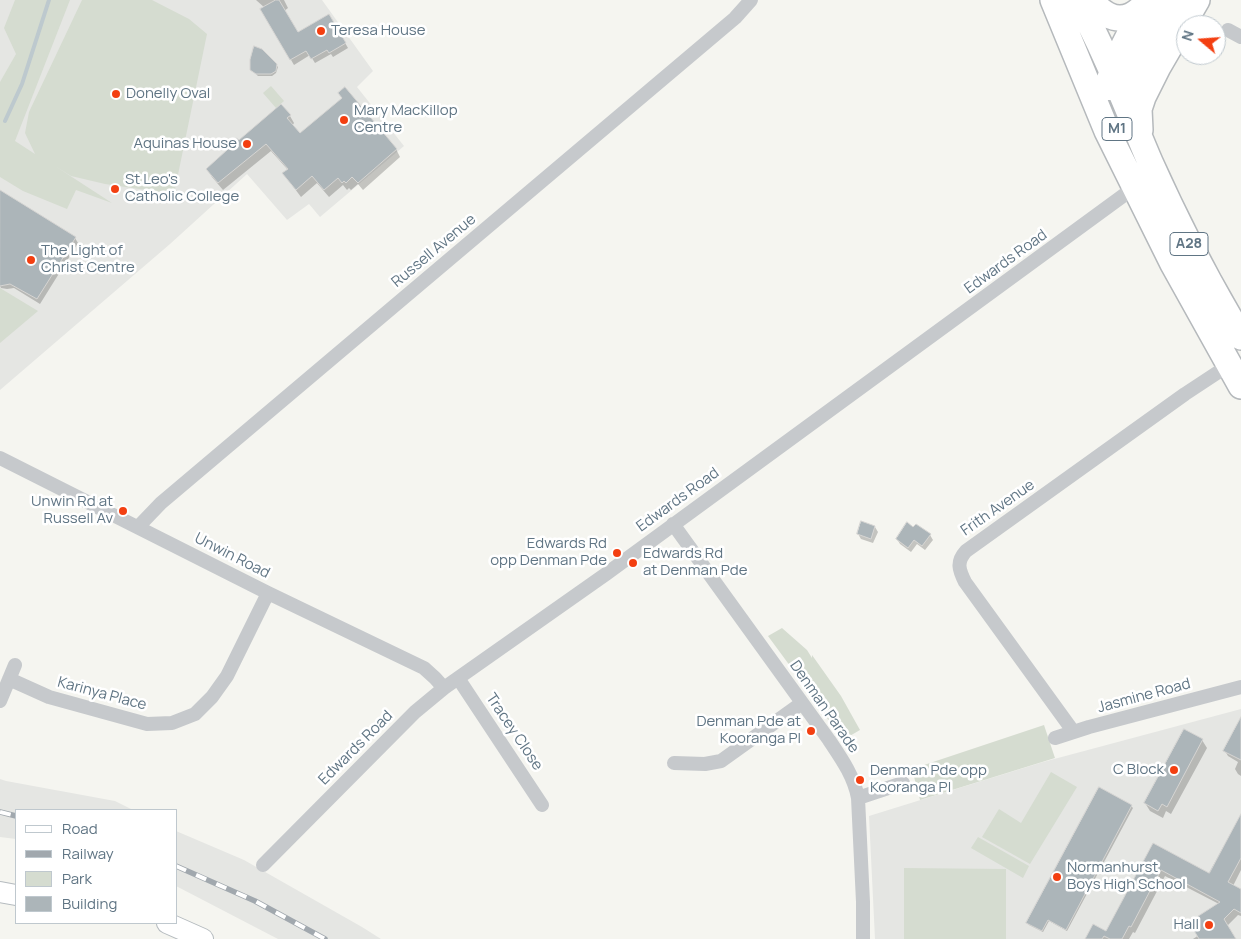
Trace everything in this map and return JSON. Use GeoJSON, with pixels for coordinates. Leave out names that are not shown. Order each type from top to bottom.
{"type":"FeatureCollection","features":[{"type":"Feature","properties":{"kind":"highway","name":"A28"},"geometry":{"type":"LineString","coordinates":[[1053,0],[1107,131],[1173,264],[1235,376]]}},
{"type":"Feature","properties":{"kind":"highway","name":"A28"},"geometry":{"type":"LineString","coordinates":[[1077,0],[1117,80],[1144,147],[1187,242],[1241,337]]}},
{"type":"Feature","properties":{"kind":"highway"},"geometry":{"type":"LineString","coordinates":[[1089,0],[1105,14],[1118,18],[1132,15],[1147,1]]}},
{"type":"Feature","properties":{"kind":"highway"},"geometry":{"type":"LineString","coordinates":[[1085,77],[1098,85],[1117,80],[1172,0]]}},
{"type":"Feature","properties":{"kind":"highway","name":"M1"},"geometry":{"type":"LineString","coordinates":[[1144,147],[1139,120],[1139,108],[1156,71],[1197,0]]}},
{"type":"Feature","properties":{"kind":"highway"},"geometry":{"type":"LineString","coordinates":[[1117,80],[1147,1]]}},
{"type":"Feature","properties":{"kind":"highway","name":"M1"},"geometry":{"type":"LineString","coordinates":[[1117,80],[1109,102],[1135,187]]}},
{"type":"Feature","properties":{"kind":"street","name":"Russell Avenue"},"geometry":{"type":"LineString","coordinates":[[138,527],[161,503],[735,18],[751,0]]}},
{"type":"Feature","properties":{"kind":"street"},"geometry":{"type":"LineString","coordinates":[[1228,30],[1241,37]]}},
{"type":"Feature","properties":{"kind":"street","name":"Edwards Road"},"geometry":{"type":"LineString","coordinates":[[262,865],[415,712],[444,688],[606,574],[1135,187]]}},
{"type":"Feature","properties":{"kind":"street","name":"Frith Avenue"},"geometry":{"type":"LineString","coordinates":[[1073,731],[966,582],[960,571],[961,556],[1185,394],[1235,376]]}},
{"type":"Feature","properties":{"kind":"street","name":"Unwin Road"},"geometry":{"type":"LineString","coordinates":[[0,458],[268,593],[424,668],[444,688]]}},
{"type":"Feature","properties":{"kind":"street","name":"Denman Parade"},"geometry":{"type":"LineString","coordinates":[[673,524],[845,764],[858,798],[863,939]]}},
{"type":"Feature","properties":{"kind":"street","name":"Karinya Place"},"geometry":{"type":"LineString","coordinates":[[9,680],[49,697],[147,724],[172,722],[195,714],[227,676],[268,593]]}},
{"type":"Feature","properties":{"kind":"street"},"geometry":{"type":"LineString","coordinates":[[0,701],[15,665]]}},
{"type":"Feature","properties":{"kind":"street","name":"Tracey Close"},"geometry":{"type":"LineString","coordinates":[[458,678],[542,805]]}},
{"type":"Feature","properties":{"kind":"street","name":"Jasmine Road"},"geometry":{"type":"LineString","coordinates":[[1055,738],[1073,731],[1241,687]]}},
{"type":"Feature","properties":{"kind":"street"},"geometry":{"type":"LineString","coordinates":[[674,763],[705,764],[721,761],[802,703]]}},
{"type":"Feature","properties":{"kind":"street"},"geometry":{"type":"LineString","coordinates":[[858,798],[903,783]]}},
{"type":"Feature","properties":{"kind":"street"},"geometry":{"type":"LineString","coordinates":[[0,892],[15,896]]}},
{"type":"Feature","properties":{"kind":"street"},"geometry":{"type":"LineString","coordinates":[[169,924],[203,939]]}},
{"type":"Feature","properties":{"kind":"shaded area","name":"St Leo's Catholic College"},"geometry":{"type":"Polygon","coordinates":[[[0,0],[322,0],[373,71],[357,87],[404,146],[320,217],[309,204],[287,220],[247,174],[170,244],[0,390],[0,0]]]}},
{"type":"Feature","properties":{"kind":"shaded area","name":"Normanhurst Boys High School"},"geometry":{"type":"Polygon","coordinates":[[[1241,709],[1241,939],[875,939],[869,816],[1043,762],[1241,709]]]}},
{"type":"Feature","properties":{"kind":"shaded area"},"geometry":{"type":"Polygon","coordinates":[[[0,779],[115,801],[131,809],[15,809],[15,839],[0,837],[0,779]]]}},
{"type":"Feature","properties":{"kind":"shaded area"},"geometry":{"type":"Polygon","coordinates":[[[178,832],[244,860],[381,939],[278,939],[178,887],[178,832]]]}},
{"type":"Feature","properties":{"kind":"green space","name":"Donelly Oval"},"geometry":{"type":"Polygon","coordinates":[[[15,0],[70,0],[15,141],[35,154],[25,133],[29,112],[82,0],[152,0],[189,19],[207,34],[174,194],[105,184],[71,176],[55,166],[112,203],[76,190],[67,209],[23,191],[0,177],[0,82],[16,54],[4,28],[15,0]]]}},
{"type":"Feature","properties":{"kind":"green space"},"geometry":{"type":"Polygon","coordinates":[[[271,86],[284,101],[276,108],[263,93],[271,86]]]}},
{"type":"Feature","properties":{"kind":"green space"},"geometry":{"type":"Polygon","coordinates":[[[0,288],[38,311],[0,343],[0,288]]]}},
{"type":"Feature","properties":{"kind":"green space"},"geometry":{"type":"Polygon","coordinates":[[[782,628],[807,650],[812,658],[812,655],[841,696],[860,730],[841,741],[821,708],[768,636],[782,628]]]}},
{"type":"Feature","properties":{"kind":"green space"},"geometry":{"type":"Polygon","coordinates":[[[1044,725],[1055,758],[920,800],[912,769],[1044,725]]]}},
{"type":"Feature","properties":{"kind":"green space"},"geometry":{"type":"Polygon","coordinates":[[[1051,772],[1077,787],[1030,864],[982,837],[999,809],[1021,823],[1051,772]]]}},
{"type":"Feature","properties":{"kind":"green space"},"geometry":{"type":"Polygon","coordinates":[[[978,837],[1029,866],[1023,878],[971,848],[978,837]]]}},
{"type":"Feature","properties":{"kind":"green space"},"geometry":{"type":"Polygon","coordinates":[[[904,868],[1006,869],[1006,939],[904,939],[904,868]]]}},
{"type":"Feature","properties":{"kind":"building","name":"Teresa House"},"geometry":{"type":"Polygon","coordinates":[[[279,0],[298,32],[329,14],[346,43],[329,53],[327,50],[311,59],[306,51],[290,60],[260,9],[279,0]]]}},
{"type":"Feature","properties":{"kind":"building"},"geometry":{"type":"Polygon","coordinates":[[[254,46],[262,49],[277,64],[276,71],[271,74],[256,74],[250,70],[250,60],[254,46]]]}},
{"type":"Feature","properties":{"kind":"building","name":"Mary MacKillop Centre"},"geometry":{"type":"Polygon","coordinates":[[[345,87],[397,149],[358,183],[352,177],[346,183],[344,181],[342,183],[338,178],[324,190],[312,176],[296,190],[282,173],[288,169],[266,144],[218,183],[206,169],[227,150],[225,148],[236,138],[239,140],[281,104],[291,115],[287,118],[300,133],[342,98],[338,93],[345,87]]]}},
{"type":"Feature","properties":{"kind":"building","name":"The Light of Christ Centre"},"geometry":{"type":"Polygon","coordinates":[[[0,190],[76,237],[37,299],[10,284],[0,286],[0,190]]]}},
{"type":"Feature","properties":{"kind":"building"},"geometry":{"type":"Polygon","coordinates":[[[861,521],[875,526],[871,539],[857,534],[861,521]]]}},
{"type":"Feature","properties":{"kind":"building"},"geometry":{"type":"Polygon","coordinates":[[[907,522],[913,527],[916,524],[931,534],[922,546],[914,540],[908,548],[896,539],[907,522]]]}},
{"type":"Feature","properties":{"kind":"building"},"geometry":{"type":"Polygon","coordinates":[[[1241,717],[1241,760],[1223,751],[1241,717]]]}},
{"type":"Feature","properties":{"kind":"building","name":"C Block"},"geometry":{"type":"Polygon","coordinates":[[[1184,729],[1203,739],[1167,807],[1162,804],[1158,811],[1144,803],[1184,729]]]}},
{"type":"Feature","properties":{"kind":"building"},"geometry":{"type":"Polygon","coordinates":[[[1099,787],[1132,805],[1066,930],[1048,920],[1042,931],[1026,923],[1099,787]]]}},
{"type":"Feature","properties":{"kind":"building"},"geometry":{"type":"Polygon","coordinates":[[[1241,814],[1241,858],[1228,882],[1241,889],[1241,913],[1234,909],[1224,919],[1236,939],[1199,939],[1189,922],[1220,902],[1161,870],[1131,927],[1129,926],[1122,939],[1110,939],[1104,936],[1102,939],[1085,939],[1093,924],[1106,931],[1153,843],[1209,873],[1241,814]]]}},
{"type":"Feature","properties":{"kind":"waterway"},"geometry":{"type":"LineString","coordinates":[[5,121],[22,84],[49,0]]}},
{"type":"Feature","properties":{"kind":"railway"},"geometry":{"type":"LineString","coordinates":[[0,812],[15,816]]}},
{"type":"Feature","properties":{"kind":"railway"},"geometry":{"type":"LineString","coordinates":[[178,867],[255,901],[325,939]]}},
{"type":"Feature","properties":{"kind":"place","name":"Teresa House"},"geometry":{"type":"Point","coordinates":[321,31]}},
{"type":"Feature","properties":{"kind":"place","name":"Donelly Oval"},"geometry":{"type":"Point","coordinates":[116,94]}},
{"type":"Feature","properties":{"kind":"place","name":"Mary MacKillop Centre"},"geometry":{"type":"Point","coordinates":[344,120]}},
{"type":"Feature","properties":{"kind":"place","name":"Aquinas House"},"geometry":{"type":"Point","coordinates":[247,144]}},
{"type":"Feature","properties":{"kind":"place","name":"St Leo's Catholic College"},"geometry":{"type":"Point","coordinates":[115,189]}},
{"type":"Feature","properties":{"kind":"place","name":"The Light of Christ Centre"},"geometry":{"type":"Point","coordinates":[31,260]}},
{"type":"Feature","properties":{"kind":"place","name":"Unwin Rd at Russell Av"},"geometry":{"type":"Point","coordinates":[123,511]}},
{"type":"Feature","properties":{"kind":"place","name":"Edwards Rd opp Denman Pde"},"geometry":{"type":"Point","coordinates":[617,553]}},
{"type":"Feature","properties":{"kind":"place","name":"Edwards Rd at Denman Pde"},"geometry":{"type":"Point","coordinates":[633,563]}},
{"type":"Feature","properties":{"kind":"place","name":"Denman Pde at Kooranga Pl"},"geometry":{"type":"Point","coordinates":[811,731]}},
{"type":"Feature","properties":{"kind":"place","name":"C Block"},"geometry":{"type":"Point","coordinates":[1174,770]}},
{"type":"Feature","properties":{"kind":"place","name":"Denman Pde opp Kooranga Pl"},"geometry":{"type":"Point","coordinates":[860,780]}},
{"type":"Feature","properties":{"kind":"place","name":"Normanhurst Boys High School"},"geometry":{"type":"Point","coordinates":[1057,877]}},
{"type":"Feature","properties":{"kind":"place","name":"Hall"},"geometry":{"type":"Point","coordinates":[1209,925]}}]}
